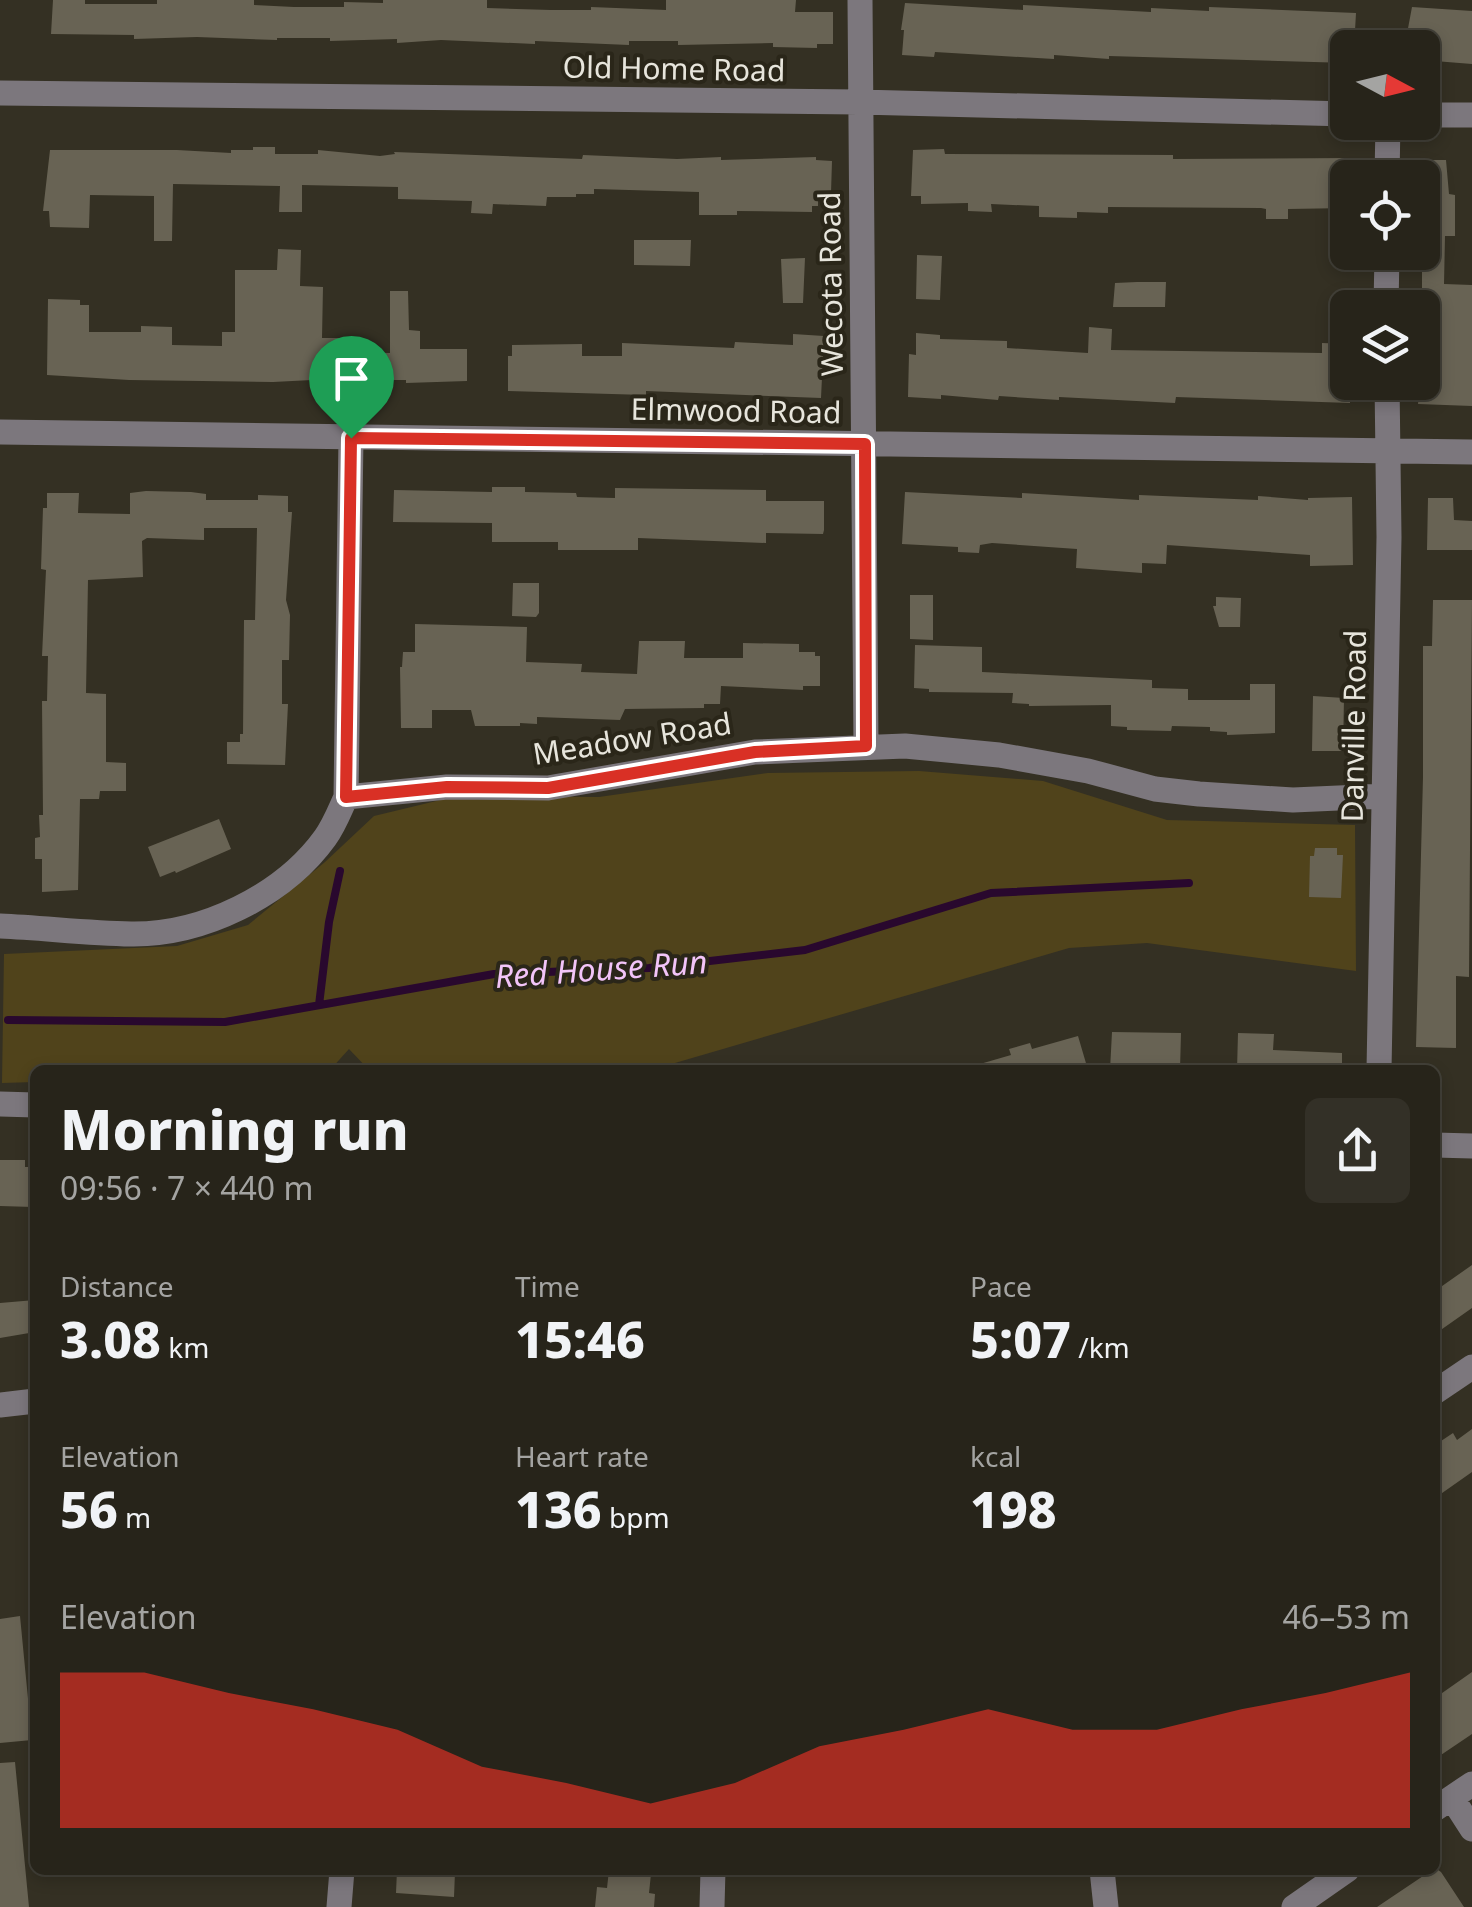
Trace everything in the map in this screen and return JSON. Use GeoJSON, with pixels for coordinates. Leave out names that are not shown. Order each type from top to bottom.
{"type":"FeatureCollection","features":[{"type":"Feature","properties":{"kind":"street","name":"Wecota Road"},"geometry":{"type":"LineString","coordinates":[[860,0],[866,746]]}},
{"type":"Feature","properties":{"kind":"street","name":"Old Home Road"},"geometry":{"type":"LineString","coordinates":[[0,92],[859,102],[1330,114]]}},
{"type":"Feature","properties":{"kind":"street"},"geometry":{"type":"LineString","coordinates":[[1440,115],[1472,115]]}},
{"type":"Feature","properties":{"kind":"street","name":"Danville Road"},"geometry":{"type":"LineString","coordinates":[[1379,1065],[1387,400]]}},
{"type":"Feature","properties":{"kind":"street","name":"Elmwood Road"},"geometry":{"type":"LineString","coordinates":[[0,432],[1472,452]]}},
{"type":"Feature","properties":{"kind":"street"},"geometry":{"type":"LineString","coordinates":[[0,926],[134,934],[194,925],[236,910],[281,881],[326,837],[346,797],[351,438]]}},
{"type":"Feature","properties":{"kind":"street","name":"Meadow Road"},"geometry":{"type":"LineString","coordinates":[[346,797],[447,787],[548,788],[755,752],[866,746],[946,748],[999,755],[1088,771],[1155,789],[1213,796],[1293,800],[1384,796]]}},
{"type":"Feature","properties":{"kind":"street"},"geometry":{"type":"LineString","coordinates":[[0,1104],[30,1106]]}},
{"type":"Feature","properties":{"kind":"street"},"geometry":{"type":"LineString","coordinates":[[1440,1145],[1472,1146]]}},
{"type":"Feature","properties":{"kind":"street"},"geometry":{"type":"LineString","coordinates":[[1440,1389],[1472,1368]]}},
{"type":"Feature","properties":{"kind":"street"},"geometry":{"type":"LineString","coordinates":[[0,1405],[30,1402]]}},
{"type":"Feature","properties":{"kind":"street"},"geometry":{"type":"LineString","coordinates":[[1453,1797],[1472,1829]]}},
{"type":"Feature","properties":{"kind":"street"},"geometry":{"type":"LineString","coordinates":[[339,1907],[342,1875]]}},
{"type":"Feature","properties":{"kind":"street"},"geometry":{"type":"LineString","coordinates":[[712,1875],[712,1907]]}},
{"type":"Feature","properties":{"kind":"street"},"geometry":{"type":"LineString","coordinates":[[1103,1875],[1106,1907]]}},
{"type":"Feature","properties":{"kind":"street"},"geometry":{"type":"LineString","coordinates":[[1294,1907],[1340,1875]]}},
{"type":"Feature","properties":{"kind":"shaded area"},"geometry":{"type":"Polygon","coordinates":[[[919,771],[1043,781],[1167,820],[1355,825],[1356,971],[1147,943],[1069,948],[668,1065],[364,1065],[349,1049],[335,1065],[30,1065],[30,1082],[2,1083],[4,954],[177,946],[248,925],[374,816],[457,796],[599,797],[768,773],[919,771]]]}},
{"type":"Feature","properties":{"kind":"building"},"geometry":{"type":"Polygon","coordinates":[[[53,0],[157,4],[157,0],[254,0],[254,5],[344,7],[344,2],[383,0],[487,0],[487,8],[666,10],[666,0],[796,0],[795,12],[833,12],[833,44],[817,44],[817,48],[773,47],[773,43],[678,45],[678,41],[629,41],[629,45],[441,40],[397,43],[397,39],[330,38],[134,39],[134,35],[51,34],[53,0]]]}},
{"type":"Feature","properties":{"kind":"building"},"geometry":{"type":"Polygon","coordinates":[[[905,3],[1023,10],[1023,5],[1151,12],[1151,8],[1209,11],[1209,7],[1356,13],[1355,30],[1330,30],[1330,62],[1054,55],[1054,59],[935,52],[934,57],[902,55],[905,3]]]}},
{"type":"Feature","properties":{"kind":"building"},"geometry":{"type":"Polygon","coordinates":[[[1412,7],[1472,11],[1472,64],[1440,61],[1440,30],[1408,30],[1412,7]]]}},
{"type":"Feature","properties":{"kind":"building"},"geometry":{"type":"Polygon","coordinates":[[[275,147],[275,154],[318,154],[318,150],[380,156],[394,152],[582,159],[583,155],[721,160],[816,157],[832,161],[831,193],[818,193],[818,206],[812,206],[812,212],[699,215],[699,192],[594,189],[594,194],[547,197],[546,206],[493,204],[492,214],[471,213],[472,201],[398,199],[398,187],[302,185],[302,212],[279,212],[280,186],[173,184],[172,241],[154,241],[154,196],[90,195],[89,228],[50,227],[49,211],[43,211],[50,150],[231,153],[275,147]]]}},
{"type":"Feature","properties":{"kind":"building"},"geometry":{"type":"Polygon","coordinates":[[[944,149],[945,154],[1352,160],[1330,160],[1330,208],[1288,209],[1288,219],[1266,219],[1266,209],[1261,208],[1108,207],[1108,213],[1077,212],[1077,218],[1039,217],[1039,206],[991,204],[992,212],[968,211],[968,203],[921,204],[921,196],[911,196],[913,150],[944,149]]]}},
{"type":"Feature","properties":{"kind":"building"},"geometry":{"type":"Polygon","coordinates":[[[1440,160],[1446,160],[1449,194],[1455,195],[1455,236],[1445,236],[1444,284],[1472,285],[1472,406],[1418,404],[1418,400],[1440,400],[1440,290],[1422,290],[1422,270],[1440,270],[1440,160]]]}},
{"type":"Feature","properties":{"kind":"building"},"geometry":{"type":"Polygon","coordinates":[[[634,240],[691,240],[690,266],[634,265],[634,240]]]}},
{"type":"Feature","properties":{"kind":"building"},"geometry":{"type":"Polygon","coordinates":[[[278,249],[301,250],[300,286],[323,287],[322,338],[350,338],[349,352],[390,353],[390,291],[408,291],[409,330],[420,331],[420,349],[467,349],[467,381],[406,383],[390,380],[390,376],[273,382],[47,375],[48,299],[80,300],[80,305],[89,305],[89,332],[141,332],[141,326],[172,327],[172,345],[222,346],[222,332],[235,332],[235,270],[277,270],[278,249]]]}},
{"type":"Feature","properties":{"kind":"building"},"geometry":{"type":"Polygon","coordinates":[[[917,255],[942,256],[940,300],[916,299],[917,255]]]}},
{"type":"Feature","properties":{"kind":"building"},"geometry":{"type":"Polygon","coordinates":[[[805,258],[803,303],[783,303],[781,259],[805,258]]]}},
{"type":"Feature","properties":{"kind":"building"},"geometry":{"type":"Polygon","coordinates":[[[1166,282],[1165,307],[1113,307],[1115,283],[1166,282]]]}},
{"type":"Feature","properties":{"kind":"building"},"geometry":{"type":"Polygon","coordinates":[[[1089,327],[1112,329],[1111,350],[1322,353],[1322,343],[1330,343],[1330,400],[1350,403],[1176,397],[1175,403],[1059,397],[908,397],[909,354],[916,355],[916,333],[940,335],[940,339],[1007,341],[1007,348],[1088,353],[1089,327]]]}},
{"type":"Feature","properties":{"kind":"building"},"geometry":{"type":"Polygon","coordinates":[[[793,334],[824,336],[821,398],[646,391],[646,395],[508,391],[508,356],[512,356],[512,345],[582,344],[582,356],[622,356],[622,343],[734,348],[735,342],[793,345],[793,334]]]}},
{"type":"Feature","properties":{"kind":"building"},"geometry":{"type":"Polygon","coordinates":[[[492,487],[615,498],[615,488],[766,490],[766,501],[824,501],[824,530],[823,534],[766,533],[766,543],[638,538],[638,550],[558,550],[558,542],[492,542],[492,523],[393,522],[394,490],[492,492],[492,487]]]}},
{"type":"Feature","properties":{"kind":"building"},"geometry":{"type":"Polygon","coordinates":[[[905,492],[1139,500],[1139,495],[1258,500],[1258,496],[1308,500],[1352,497],[1353,565],[1310,566],[1310,555],[1167,545],[1166,564],[1142,563],[1142,573],[1076,568],[1077,549],[992,543],[980,545],[979,553],[958,552],[958,547],[902,544],[905,492]]]}},
{"type":"Feature","properties":{"kind":"building"},"geometry":{"type":"Polygon","coordinates":[[[47,493],[79,493],[78,513],[130,514],[130,493],[206,494],[206,500],[288,496],[288,512],[292,512],[286,600],[290,615],[289,660],[282,660],[282,704],[288,704],[285,765],[227,764],[227,742],[240,742],[243,734],[244,620],[255,620],[257,528],[204,528],[204,540],[147,538],[142,541],[143,577],[88,580],[86,693],[106,694],[106,762],[126,763],[126,791],[100,791],[99,799],[80,799],[78,890],[42,892],[42,859],[35,859],[35,838],[40,837],[39,815],[43,815],[42,701],[47,701],[48,656],[42,656],[46,570],[41,569],[43,508],[47,508],[47,493]]]}},
{"type":"Feature","properties":{"kind":"building"},"geometry":{"type":"Polygon","coordinates":[[[1428,498],[1453,498],[1454,520],[1472,521],[1472,550],[1427,550],[1428,498]]]}},
{"type":"Feature","properties":{"kind":"building"},"geometry":{"type":"Polygon","coordinates":[[[513,583],[539,583],[536,617],[512,616],[513,583]]]}},
{"type":"Feature","properties":{"kind":"building"},"geometry":{"type":"Polygon","coordinates":[[[910,595],[933,595],[933,640],[910,639],[910,595]]]}},
{"type":"Feature","properties":{"kind":"building"},"geometry":{"type":"Polygon","coordinates":[[[1216,597],[1241,598],[1240,627],[1219,627],[1213,606],[1216,597]]]}},
{"type":"Feature","properties":{"kind":"building"},"geometry":{"type":"Polygon","coordinates":[[[1433,600],[1472,600],[1469,977],[1456,976],[1456,1048],[1416,1047],[1423,646],[1432,646],[1433,600]]]}},
{"type":"Feature","properties":{"kind":"building"},"geometry":{"type":"Polygon","coordinates":[[[415,624],[527,627],[526,662],[582,664],[581,672],[637,674],[639,641],[685,641],[684,658],[743,658],[743,643],[799,644],[799,652],[820,656],[820,686],[803,686],[803,690],[721,686],[720,704],[704,704],[704,708],[625,709],[620,720],[537,717],[537,724],[475,726],[471,710],[432,710],[432,728],[401,728],[400,667],[403,652],[415,652],[415,624]]]}},
{"type":"Feature","properties":{"kind":"building"},"geometry":{"type":"Polygon","coordinates":[[[915,645],[982,647],[982,672],[1152,680],[1152,688],[1188,689],[1188,700],[1250,700],[1250,684],[1275,684],[1275,733],[1227,735],[1210,731],[1210,727],[1172,726],[1171,731],[1127,730],[1111,726],[1111,705],[1029,706],[1012,703],[1013,693],[929,692],[914,688],[915,645]]]}},
{"type":"Feature","properties":{"kind":"building"},"geometry":{"type":"Polygon","coordinates":[[[1313,696],[1344,698],[1343,751],[1312,751],[1313,696]]]}},
{"type":"Feature","properties":{"kind":"building"},"geometry":{"type":"Polygon","coordinates":[[[219,819],[231,849],[160,877],[148,847],[219,819]]]}},
{"type":"Feature","properties":{"kind":"building"},"geometry":{"type":"Polygon","coordinates":[[[1315,848],[1337,848],[1337,855],[1343,855],[1341,898],[1309,897],[1310,856],[1314,856],[1315,848]]]}},
{"type":"Feature","properties":{"kind":"building"},"geometry":{"type":"Polygon","coordinates":[[[1112,1032],[1181,1033],[1180,1065],[1110,1065],[1112,1032]]]}},
{"type":"Feature","properties":{"kind":"building"},"geometry":{"type":"Polygon","coordinates":[[[1238,1033],[1274,1034],[1273,1050],[1342,1053],[1342,1065],[1237,1065],[1238,1033]]]}},
{"type":"Feature","properties":{"kind":"building"},"geometry":{"type":"Polygon","coordinates":[[[1078,1036],[1087,1065],[980,1065],[1011,1055],[1009,1049],[1030,1043],[1032,1049],[1078,1036]]]}},
{"type":"Feature","properties":{"kind":"building"},"geometry":{"type":"Polygon","coordinates":[[[0,1160],[25,1160],[25,1167],[30,1167],[30,1207],[0,1206],[0,1160]]]}},
{"type":"Feature","properties":{"kind":"building"},"geometry":{"type":"Polygon","coordinates":[[[1472,1265],[1472,1308],[1440,1330],[1440,1287],[1472,1265]]]}},
{"type":"Feature","properties":{"kind":"building"},"geometry":{"type":"Polygon","coordinates":[[[30,1300],[30,1333],[0,1338],[0,1303],[30,1300]]]}},
{"type":"Feature","properties":{"kind":"building"},"geometry":{"type":"Polygon","coordinates":[[[1472,1429],[1472,1472],[1440,1494],[1440,1442],[1453,1433],[1457,1440],[1472,1429]]]}},
{"type":"Feature","properties":{"kind":"building"},"geometry":{"type":"Polygon","coordinates":[[[20,1616],[30,1740],[0,1743],[0,1619],[20,1616]]]}},
{"type":"Feature","properties":{"kind":"building"},"geometry":{"type":"Polygon","coordinates":[[[1472,1672],[1472,1734],[1440,1756],[1440,1694],[1472,1672]]]}},
{"type":"Feature","properties":{"kind":"building"},"geometry":{"type":"Polygon","coordinates":[[[15,1762],[29,1907],[0,1907],[0,1763],[15,1762]]]}},
{"type":"Feature","properties":{"kind":"building"},"geometry":{"type":"Polygon","coordinates":[[[1440,1871],[1464,1907],[1377,1907],[1425,1875],[1440,1875],[1440,1871]]]}},
{"type":"Feature","properties":{"kind":"building"},"geometry":{"type":"Polygon","coordinates":[[[397,1875],[455,1875],[454,1897],[396,1893],[397,1875]]]}},
{"type":"Feature","properties":{"kind":"building"},"geometry":{"type":"Polygon","coordinates":[[[608,1875],[651,1875],[649,1893],[655,1894],[654,1907],[595,1907],[597,1887],[607,1888],[608,1875]]]}},
{"type":"Feature","properties":{"kind":"waterway"},"geometry":{"type":"LineString","coordinates":[[319,1005],[340,871]]}},
{"type":"Feature","properties":{"kind":"waterway","name":"Red House Run"},"geometry":{"type":"LineString","coordinates":[[8,1020],[225,1022],[494,974],[649,968],[805,950],[991,893],[1189,883]]}},
{"type":"Feature","properties":{"kind":"route"},"geometry":{"type":"LineString","coordinates":[[351,438],[865,444],[866,746],[702,759],[548,788],[447,787],[346,797],[351,438]]}}]}
